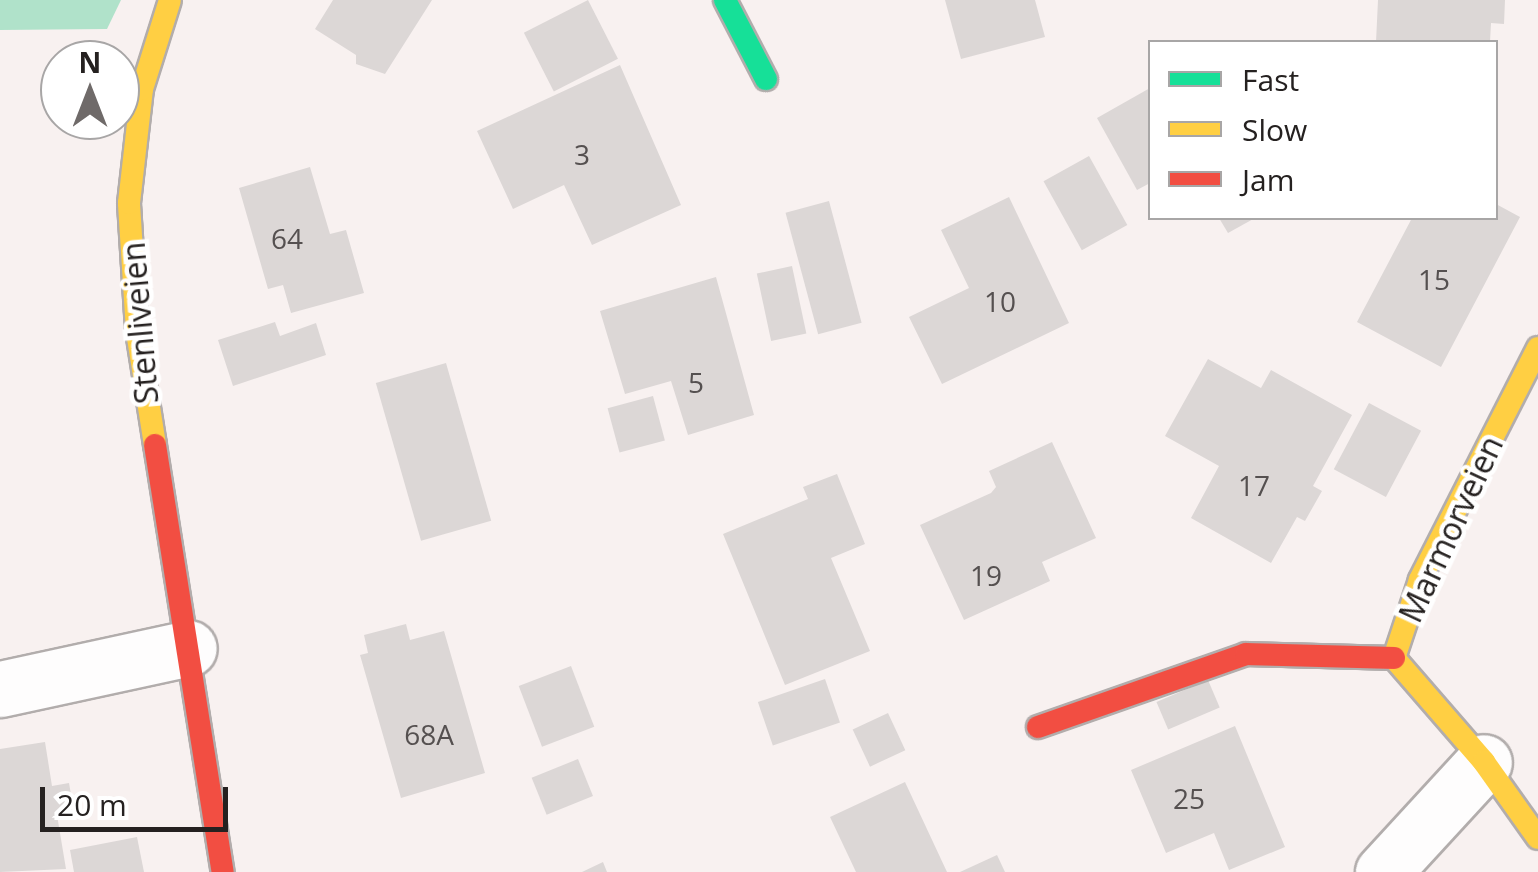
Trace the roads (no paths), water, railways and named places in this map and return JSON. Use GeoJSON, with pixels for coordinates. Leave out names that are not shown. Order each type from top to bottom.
{"type":"FeatureCollection","features":[{"type":"Feature","properties":{"kind":"street","name":"Stenliveien"},"geometry":{"type":"LineString","coordinates":[[170,0],[142,89],[130,204],[146,400],[223,872]]}},
{"type":"Feature","properties":{"kind":"street"},"geometry":{"type":"LineString","coordinates":[[725,0],[766,79]]}},
{"type":"Feature","properties":{"kind":"street","name":"Marmorveien"},"geometry":{"type":"LineString","coordinates":[[1394,658],[1420,580],[1538,348]]}},
{"type":"Feature","properties":{"kind":"street"},"geometry":{"type":"LineString","coordinates":[[0,688],[188,648]]}},
{"type":"Feature","properties":{"kind":"street","name":"Marmorveien"},"geometry":{"type":"LineString","coordinates":[[1038,727],[1246,654],[1394,658],[1484,762],[1538,838]]}},
{"type":"Feature","properties":{"kind":"street"},"geometry":{"type":"LineString","coordinates":[[1383,872],[1484,762]]}}]}
